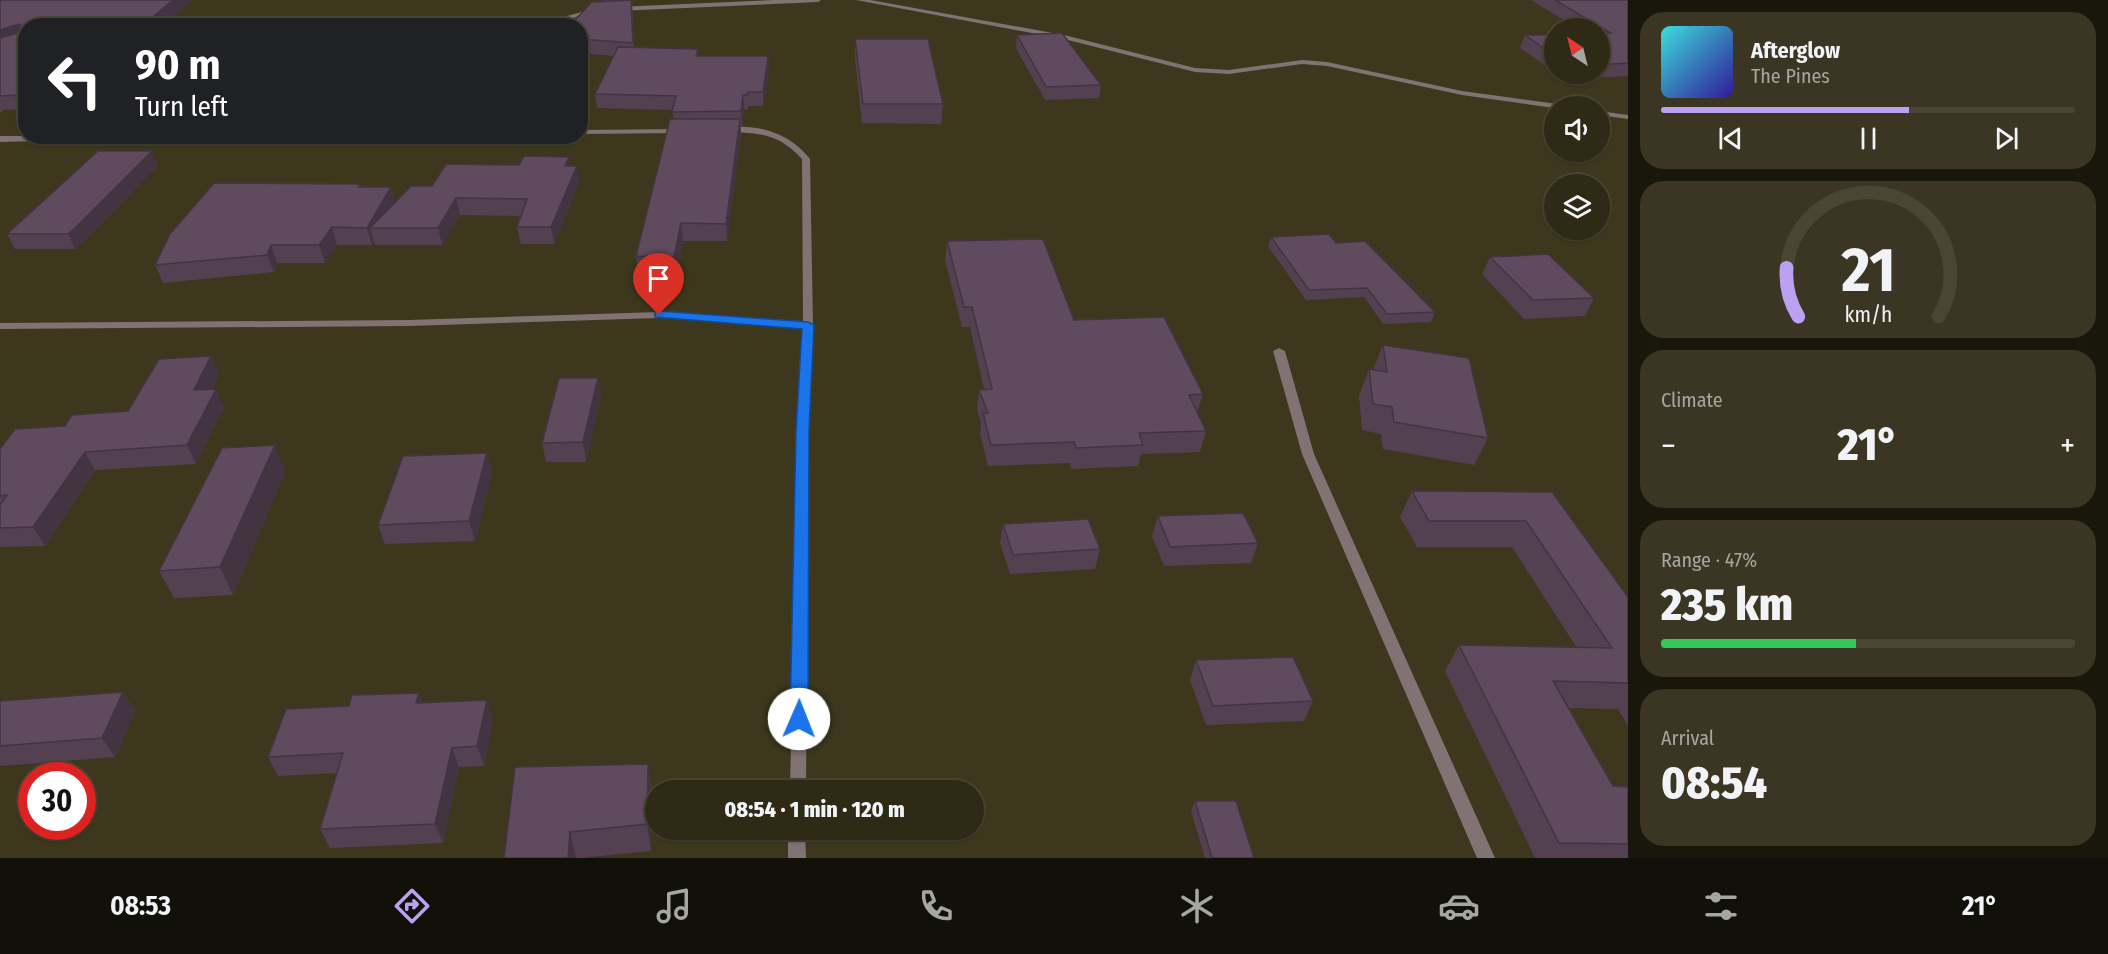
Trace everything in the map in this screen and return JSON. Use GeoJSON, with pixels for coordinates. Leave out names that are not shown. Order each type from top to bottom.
{"type":"FeatureCollection","features":[{"type":"Feature","properties":{"kind":"street"},"geometry":{"type":"LineString","coordinates":[[564,18],[593,10],[818,0]]}},
{"type":"Feature","properties":{"kind":"street"},"geometry":{"type":"LineString","coordinates":[[859,0],[1064,37],[1195,70],[1229,72],[1302,62],[1327,64],[1462,93],[1544,104]]}},
{"type":"Feature","properties":{"kind":"street"},"geometry":{"type":"LineString","coordinates":[[1610,115],[1628,117]]}},
{"type":"Feature","properties":{"kind":"street"},"geometry":{"type":"LineString","coordinates":[[721,130],[756,130],[776,134],[796,147],[806,159],[808,325],[803,431],[798,780]]}},
{"type":"Feature","properties":{"kind":"street"},"geometry":{"type":"LineString","coordinates":[[588,132],[697,131]]}},
{"type":"Feature","properties":{"kind":"street"},"geometry":{"type":"LineString","coordinates":[[0,139],[18,139]]}},
{"type":"Feature","properties":{"kind":"street"},"geometry":{"type":"LineString","coordinates":[[0,326],[409,323],[659,315],[808,325]]}},
{"type":"Feature","properties":{"kind":"street"},"geometry":{"type":"LineString","coordinates":[[1279,351],[1308,454],[1486,858]]}},
{"type":"Feature","properties":{"kind":"street"},"geometry":{"type":"LineString","coordinates":[[797,840],[797,858]]}},
{"type":"Feature","properties":{"kind":"building"},"geometry":{"type":"Polygon","coordinates":[[[0,0],[173,0],[152,18],[18,18],[18,24],[0,30],[0,0]]]}},
{"type":"Feature","properties":{"kind":"building"},"geometry":{"type":"Polygon","coordinates":[[[631,0],[633,43],[588,40],[588,18],[577,18],[592,2],[631,0]]]}},
{"type":"Feature","properties":{"kind":"building"},"geometry":{"type":"Polygon","coordinates":[[[1555,0],[1628,0],[1628,63],[1610,64],[1610,18],[1586,18],[1555,0]]]}},
{"type":"Feature","properties":{"kind":"building"},"geometry":{"type":"Polygon","coordinates":[[[18,33],[18,95],[0,96],[0,38],[18,33]]]}},
{"type":"Feature","properties":{"kind":"building"},"geometry":{"type":"Polygon","coordinates":[[[1062,33],[1101,85],[1046,87],[1017,35],[1062,33]]]}},
{"type":"Feature","properties":{"kind":"building"},"geometry":{"type":"Polygon","coordinates":[[[1525,35],[1544,35],[1544,48],[1525,35]]]}},
{"type":"Feature","properties":{"kind":"building"},"geometry":{"type":"Polygon","coordinates":[[[855,39],[928,39],[943,104],[863,104],[855,39]]]}},
{"type":"Feature","properties":{"kind":"building"},"geometry":{"type":"Polygon","coordinates":[[[618,47],[698,49],[696,56],[768,56],[763,92],[748,92],[747,95],[743,95],[741,111],[672,112],[676,96],[595,94],[618,47]]]}},
{"type":"Feature","properties":{"kind":"building"},"geometry":{"type":"Polygon","coordinates":[[[670,119],[740,119],[726,224],[681,223],[674,257],[636,256],[670,119]]]}},
{"type":"Feature","properties":{"kind":"building"},"geometry":{"type":"Polygon","coordinates":[[[98,151],[152,151],[68,234],[7,234],[98,151]]]}},
{"type":"Feature","properties":{"kind":"building"},"geometry":{"type":"Polygon","coordinates":[[[524,156],[569,157],[565,166],[577,166],[551,227],[517,227],[527,199],[456,198],[438,228],[370,228],[411,186],[432,186],[446,164],[519,165],[524,156]]]}},
{"type":"Feature","properties":{"kind":"building"},"geometry":{"type":"Polygon","coordinates":[[[214,183],[360,184],[358,187],[391,187],[367,228],[332,227],[319,245],[271,245],[267,255],[155,265],[170,234],[214,183]]]}},
{"type":"Feature","properties":{"kind":"building"},"geometry":{"type":"Polygon","coordinates":[[[1329,234],[1336,243],[1365,241],[1435,312],[1387,314],[1367,288],[1309,290],[1271,237],[1329,234]]]}},
{"type":"Feature","properties":{"kind":"building"},"geometry":{"type":"Polygon","coordinates":[[[1043,239],[1074,320],[1164,317],[1203,394],[1189,395],[1206,431],[1139,433],[1143,445],[1076,448],[1074,442],[991,445],[983,413],[988,413],[979,390],[992,389],[972,307],[964,307],[947,241],[1043,239]]]}},
{"type":"Feature","properties":{"kind":"building"},"geometry":{"type":"Polygon","coordinates":[[[1548,254],[1594,298],[1533,300],[1490,257],[1548,254]]]}},
{"type":"Feature","properties":{"kind":"building"},"geometry":{"type":"Polygon","coordinates":[[[1383,345],[1469,358],[1488,438],[1394,422],[1392,407],[1373,404],[1369,369],[1387,372],[1383,345]]]}},
{"type":"Feature","properties":{"kind":"building"},"geometry":{"type":"Polygon","coordinates":[[[211,356],[194,390],[216,389],[187,445],[85,452],[33,527],[0,528],[0,505],[7,495],[0,496],[0,449],[15,429],[65,426],[72,415],[128,411],[159,359],[211,356]]]}},
{"type":"Feature","properties":{"kind":"building"},"geometry":{"type":"Polygon","coordinates":[[[559,378],[598,378],[583,442],[542,443],[559,378]]]}},
{"type":"Feature","properties":{"kind":"building"},"geometry":{"type":"Polygon","coordinates":[[[275,445],[220,567],[159,571],[222,448],[275,445]]]}},
{"type":"Feature","properties":{"kind":"building"},"geometry":{"type":"Polygon","coordinates":[[[487,453],[469,521],[378,525],[403,456],[487,453]]]}},
{"type":"Feature","properties":{"kind":"building"},"geometry":{"type":"Polygon","coordinates":[[[1412,491],[1552,492],[1628,597],[1628,683],[1553,681],[1613,786],[1628,787],[1628,844],[1559,843],[1459,645],[1612,648],[1526,521],[1429,521],[1412,491]]]}},
{"type":"Feature","properties":{"kind":"building"},"geometry":{"type":"Polygon","coordinates":[[[1243,513],[1258,543],[1170,547],[1158,516],[1243,513]]]}},
{"type":"Feature","properties":{"kind":"building"},"geometry":{"type":"Polygon","coordinates":[[[1088,519],[1100,549],[1013,555],[1003,524],[1088,519]]]}},
{"type":"Feature","properties":{"kind":"building"},"geometry":{"type":"Polygon","coordinates":[[[1293,657],[1313,701],[1213,706],[1196,660],[1293,657]]]}},
{"type":"Feature","properties":{"kind":"building"},"geometry":{"type":"Polygon","coordinates":[[[123,692],[102,738],[0,746],[0,701],[123,692]]]}},
{"type":"Feature","properties":{"kind":"building"},"geometry":{"type":"Polygon","coordinates":[[[419,693],[416,703],[487,700],[477,746],[452,748],[435,824],[320,829],[343,753],[268,757],[286,709],[349,706],[352,695],[419,693]]]}},
{"type":"Feature","properties":{"kind":"building"},"geometry":{"type":"Polygon","coordinates":[[[648,764],[648,780],[645,780],[645,824],[570,832],[568,858],[504,858],[515,767],[648,764]]]}},
{"type":"Feature","properties":{"kind":"building"},"geometry":{"type":"Polygon","coordinates":[[[1195,801],[1236,801],[1254,858],[1212,858],[1195,801]]]}},
{"type":"Feature","properties":{"kind":"route"},"geometry":{"type":"LineString","coordinates":[[659,315],[808,325],[803,431],[799,719]]}}]}
